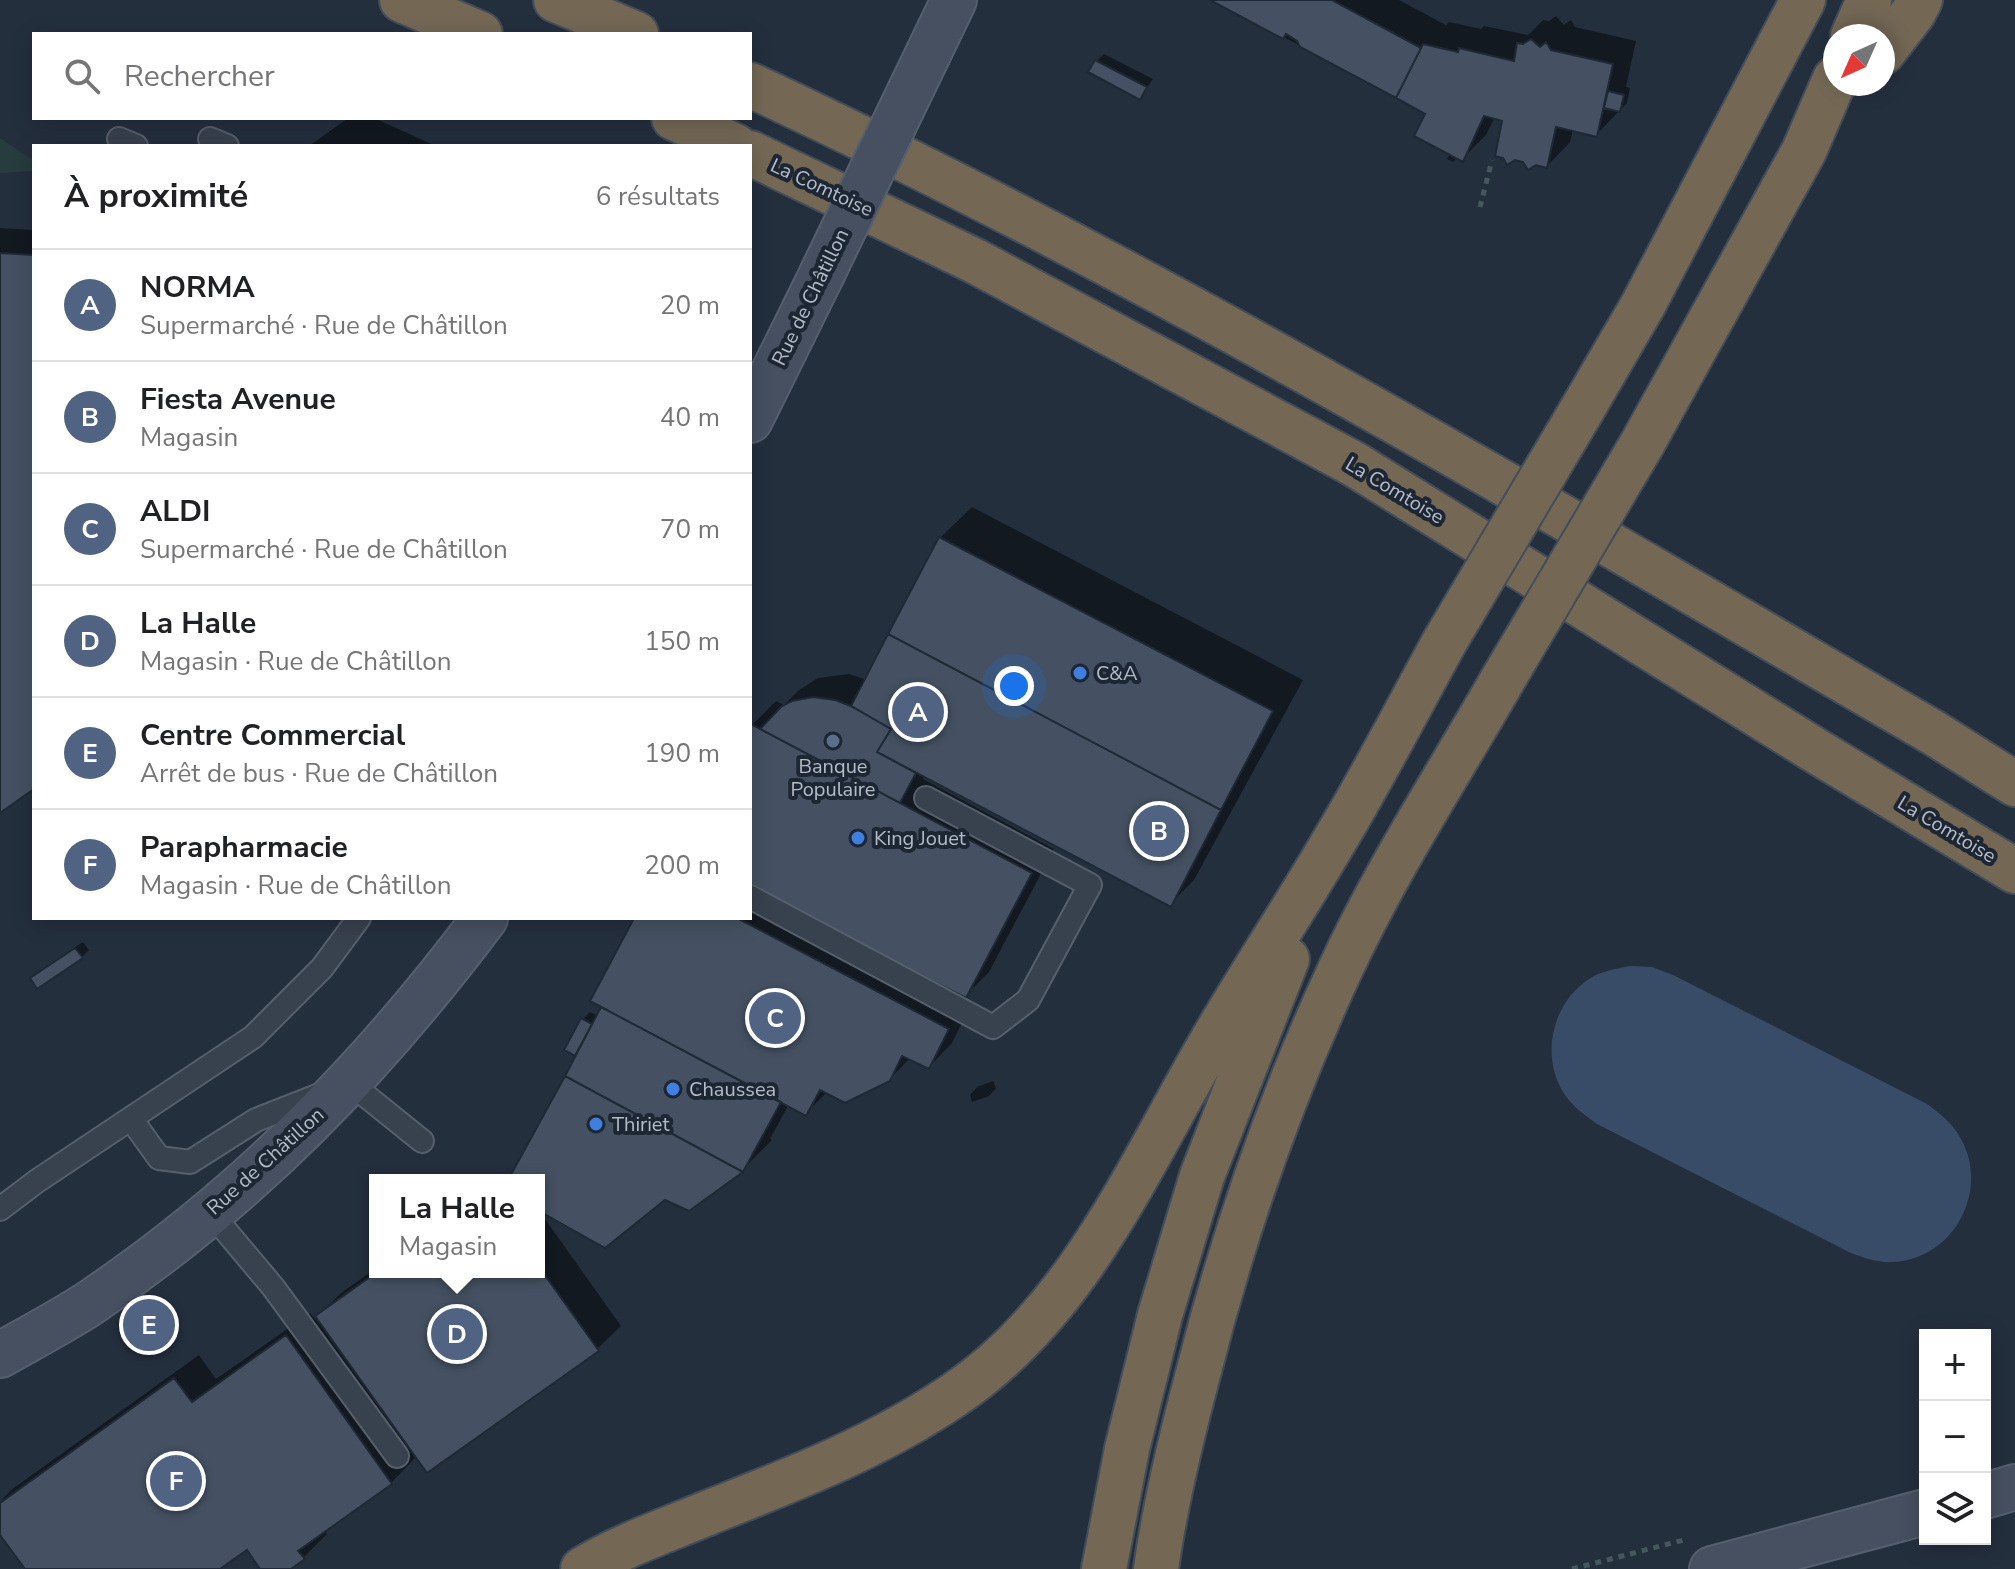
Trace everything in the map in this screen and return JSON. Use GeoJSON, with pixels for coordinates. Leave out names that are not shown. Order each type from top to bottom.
{"type":"FeatureCollection","features":[{"type":"Feature","properties":{"kind":"highway"},"geometry":{"type":"LineString","coordinates":[[402,0],[475,32]]}},
{"type":"Feature","properties":{"kind":"highway"},"geometry":{"type":"LineString","coordinates":[[556,0],[631,32]]}},
{"type":"Feature","properties":{"kind":"highway"},"geometry":{"type":"LineString","coordinates":[[1643,305],[1775,0]]}},
{"type":"Feature","properties":{"kind":"highway"},"geometry":{"type":"LineString","coordinates":[[583,1569],[638,1541],[821,1468],[874,1442],[955,1395],[1016,1344],[1067,1286],[1096,1244],[1213,1039],[1335,841],[1445,641],[1643,305],[1803,0]]}},
{"type":"Feature","properties":{"kind":"highway"},"geometry":{"type":"LineString","coordinates":[[1858,24],[1869,0]]}},
{"type":"Feature","properties":{"kind":"highway"},"geometry":{"type":"LineString","coordinates":[[1895,36],[1920,0]]}},
{"type":"Feature","properties":{"kind":"highway"},"geometry":{"type":"LineString","coordinates":[[752,86],[1002,208],[1387,416],[1934,733],[2015,784]]}},
{"type":"Feature","properties":{"kind":"highway"},"geometry":{"type":"LineString","coordinates":[[1156,1569],[1181,1438],[1242,1220],[1303,1053],[1341,968],[1379,894],[1642,444],[1804,151],[1828,96]]}},
{"type":"Feature","properties":{"kind":"highway"},"geometry":{"type":"LineString","coordinates":[[1804,151],[1848,96]]}},
{"type":"Feature","properties":{"kind":"highway"},"geometry":{"type":"LineString","coordinates":[[678,120],[731,144]]}},
{"type":"Feature","properties":{"kind":"highway","name":"La Comtoise"},"geometry":{"type":"LineString","coordinates":[[752,154],[975,261],[1354,464],[2015,871]]}},
{"type":"Feature","properties":{"kind":"highway"},"geometry":{"type":"LineString","coordinates":[[1104,1569],[1127,1449],[1160,1315],[1202,1176],[1335,841]]}},
{"type":"Feature","properties":{"kind":"street","name":"Rue de Châtillon"},"geometry":{"type":"LineString","coordinates":[[752,416],[954,0]]}},
{"type":"Feature","properties":{"kind":"street","name":"Rue de Châtillon"},"geometry":{"type":"LineString","coordinates":[[0,1355],[88,1304],[265,1167],[350,1083],[432,989],[484,920]]}},
{"type":"Feature","properties":{"kind":"street"},"geometry":{"type":"LineString","coordinates":[[1991,1494],[2015,1487]]}},
{"type":"Feature","properties":{"kind":"street"},"geometry":{"type":"LineString","coordinates":[[1712,1569],[1919,1514]]}},
{"type":"Feature","properties":{"kind":"lane"},"geometry":{"type":"LineString","coordinates":[[752,898],[993,1027],[1028,1000],[1090,885],[926,798]]}},
{"type":"Feature","properties":{"kind":"lane"},"geometry":{"type":"LineString","coordinates":[[0,1209],[253,1037],[322,968],[358,920]]}},
{"type":"Feature","properties":{"kind":"lane"},"geometry":{"type":"LineString","coordinates":[[131,1119],[159,1158],[190,1162],[256,1120],[350,1083],[422,1141]]}},
{"type":"Feature","properties":{"kind":"lane"},"geometry":{"type":"LineString","coordinates":[[210,1212],[273,1287],[397,1456]]}},
{"type":"Feature","properties":{"kind":"path"},"geometry":{"type":"LineString","coordinates":[[1480,207],[1492,160]]}},
{"type":"Feature","properties":{"kind":"green space"},"geometry":{"type":"Polygon","coordinates":[[[0,138],[32,160],[32,171],[0,173],[0,138]]]}},
{"type":"Feature","properties":{"kind":"water"},"geometry":{"type":"Polygon","coordinates":[[[1630,966],[1652,967],[1673,975],[1927,1104],[1940,1114],[1958,1134],[1968,1154],[1971,1176],[1969,1197],[1962,1216],[1950,1234],[1935,1248],[1915,1258],[1887,1262],[1861,1257],[1597,1124],[1580,1111],[1565,1095],[1553,1065],[1553,1032],[1558,1017],[1566,1002],[1589,979],[1603,972],[1630,966]]]}},
{"type":"Feature","properties":{"kind":"building"},"geometry":{"type":"Polygon","coordinates":[[[1210,0],[1332,0],[1421,48],[1396,98],[1300,47],[1286,34],[1283,39],[1210,0]]]}},
{"type":"Feature","properties":{"kind":"building"},"geometry":{"type":"Polygon","coordinates":[[[1531,39],[1540,47],[1546,42],[1551,50],[1613,64],[1597,137],[1556,127],[1547,168],[1536,165],[1528,170],[1523,162],[1515,160],[1507,165],[1503,158],[1495,156],[1502,121],[1484,116],[1463,162],[1414,136],[1425,114],[1396,98],[1423,44],[1458,52],[1459,48],[1514,61],[1517,43],[1523,44],[1531,39]]]}},
{"type":"Feature","properties":{"kind":"building"},"geometry":{"type":"Polygon","coordinates":[[[1095,60],[1147,87],[1140,100],[1088,72],[1095,60]]]}},
{"type":"Feature","properties":{"kind":"building"},"geometry":{"type":"Polygon","coordinates":[[[1608,91],[1624,95],[1620,112],[1604,108],[1608,91]]]}},
{"type":"Feature","properties":{"kind":"building"},"geometry":{"type":"Polygon","coordinates":[[[0,253],[32,255],[32,790],[0,813],[0,253]]]}},
{"type":"Feature","properties":{"kind":"building","name":"C&A"},"geometry":{"type":"Polygon","coordinates":[[[939,537],[1273,711],[1221,810],[888,634],[939,537]]]}},
{"type":"Feature","properties":{"kind":"building"},"geometry":{"type":"Polygon","coordinates":[[[888,634],[1221,810],[1171,907],[877,752],[891,729],[851,706],[888,634]]]}},
{"type":"Feature","properties":{"kind":"building","name":"Banque Populaire"},"geometry":{"type":"Polygon","coordinates":[[[813,697],[851,706],[891,729],[877,752],[916,773],[900,803],[760,729],[782,706],[813,697]]]}},
{"type":"Feature","properties":{"kind":"building","name":"King Jouet"},"geometry":{"type":"Polygon","coordinates":[[[752,725],[1032,873],[966,998],[752,890],[752,725]]]}},
{"type":"Feature","properties":{"kind":"building"},"geometry":{"type":"Polygon","coordinates":[[[633,920],[741,920],[949,1029],[929,1069],[902,1056],[890,1081],[845,1103],[820,1090],[806,1116],[590,1001],[633,920]]]}},
{"type":"Feature","properties":{"kind":"building"},"geometry":{"type":"Polygon","coordinates":[[[75,948],[83,958],[37,989],[30,978],[75,948]]]}},
{"type":"Feature","properties":{"kind":"building","name":"Chaussea"},"geometry":{"type":"Polygon","coordinates":[[[601,1007],[781,1102],[743,1172],[565,1076],[601,1007]]]}},
{"type":"Feature","properties":{"kind":"building"},"geometry":{"type":"Polygon","coordinates":[[[581,1018],[592,1024],[575,1056],[564,1050],[581,1018]]]}},
{"type":"Feature","properties":{"kind":"building","name":"Thiriet"},"geometry":{"type":"Polygon","coordinates":[[[565,1076],[743,1172],[689,1211],[665,1200],[605,1248],[545,1214],[545,1174],[511,1174],[565,1076]]]}},
{"type":"Feature","properties":{"kind":"building"},"geometry":{"type":"Polygon","coordinates":[[[545,1275],[599,1351],[427,1473],[315,1316],[369,1278],[545,1278],[545,1275]]]}},
{"type":"Feature","properties":{"kind":"building"},"geometry":{"type":"Polygon","coordinates":[[[286,1335],[392,1484],[298,1551],[305,1559],[291,1569],[260,1569],[247,1550],[220,1569],[25,1569],[0,1535],[0,1503],[174,1378],[192,1402],[286,1335]]]}},
{"type":"Feature","properties":{"kind":"place","name":"C&A"},"geometry":{"type":"Point","coordinates":[1080,673]}},
{"type":"Feature","properties":{"kind":"place","name":"NORMA"},"geometry":{"type":"Point","coordinates":[918,712]}},
{"type":"Feature","properties":{"kind":"place","name":"Banque Populaire"},"geometry":{"type":"Point","coordinates":[833,741]}},
{"type":"Feature","properties":{"kind":"place","name":"Fiesta Avenue"},"geometry":{"type":"Point","coordinates":[1159,831]}},
{"type":"Feature","properties":{"kind":"place","name":"King Jouet"},"geometry":{"type":"Point","coordinates":[858,838]}},
{"type":"Feature","properties":{"kind":"place","name":"ALDI"},"geometry":{"type":"Point","coordinates":[775,1018]}},
{"type":"Feature","properties":{"kind":"place","name":"Chaussea"},"geometry":{"type":"Point","coordinates":[673,1089]}},
{"type":"Feature","properties":{"kind":"place","name":"Thiriet"},"geometry":{"type":"Point","coordinates":[596,1124]}},
{"type":"Feature","properties":{"kind":"place","name":"Centre Commercial"},"geometry":{"type":"Point","coordinates":[149,1325]}},
{"type":"Feature","properties":{"kind":"place","name":"La Halle"},"geometry":{"type":"Point","coordinates":[457,1334]}},
{"type":"Feature","properties":{"kind":"place","name":"Parapharmacie"},"geometry":{"type":"Point","coordinates":[176,1481]}}]}
